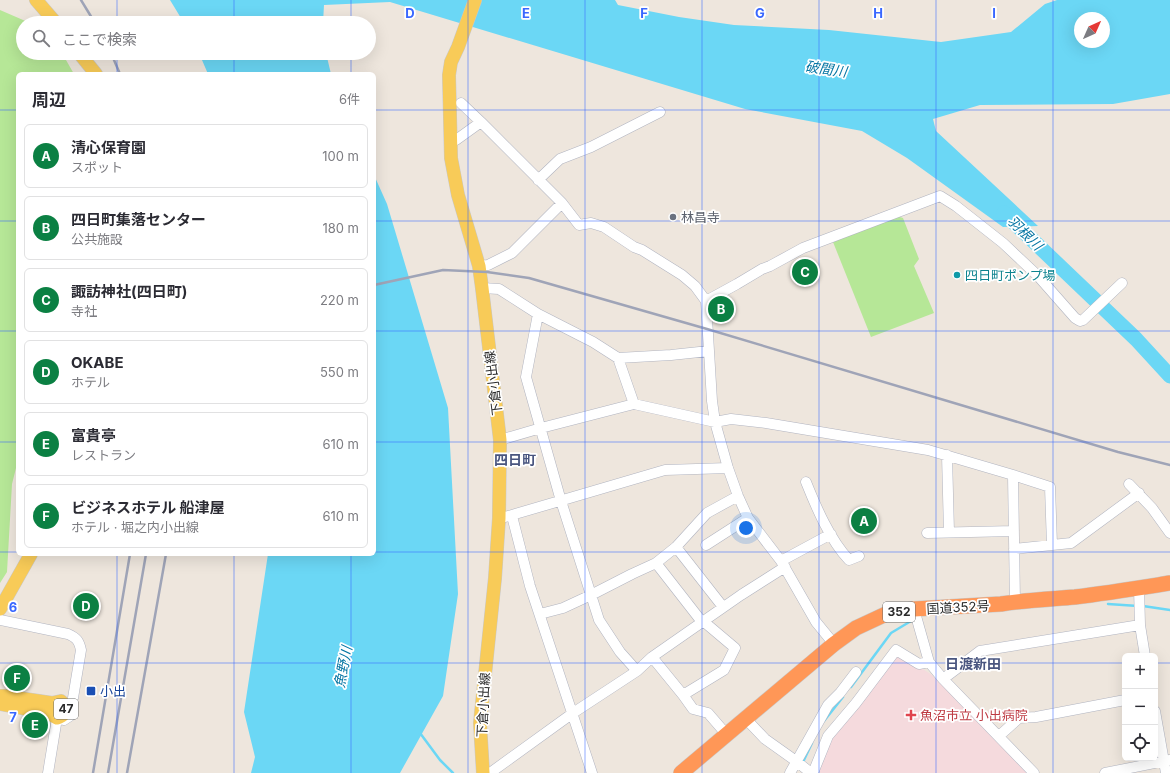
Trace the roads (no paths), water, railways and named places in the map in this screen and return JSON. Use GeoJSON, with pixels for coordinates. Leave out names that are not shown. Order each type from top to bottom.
{"type":"FeatureCollection","features":[{"type":"Feature","properties":{"kind":"highway","name":"国道352号"},"geometry":{"type":"LineString","coordinates":[[681,773],[834,644],[856,628],[886,614],[914,609],[1001,604],[1088,595],[1170,583]]}},
{"type":"Feature","properties":{"kind":"main road"},"geometry":{"type":"LineString","coordinates":[[36,0],[50,16]]}},
{"type":"Feature","properties":{"kind":"main road","name":"下倉小出線"},"geometry":{"type":"LineString","coordinates":[[475,0],[451,62],[449,75],[451,158],[458,195],[479,266],[500,440],[506,517],[495,578],[480,723],[483,773]]}},
{"type":"Feature","properties":{"kind":"main road"},"geometry":{"type":"LineString","coordinates":[[85,60],[94,72]]}},
{"type":"Feature","properties":{"kind":"main road"},"geometry":{"type":"LineString","coordinates":[[0,609],[29,556]]}},
{"type":"Feature","properties":{"kind":"main road","name":"47"},"geometry":{"type":"LineString","coordinates":[[0,696],[52,703],[61,701],[66,706],[66,711],[64,715],[57,718],[48,713],[0,704]]}},
{"type":"Feature","properties":{"kind":"street"},"geometry":{"type":"LineString","coordinates":[[461,103],[562,203],[579,224],[591,223],[604,227],[634,247],[642,250],[682,275],[695,286],[706,301],[712,401],[715,422],[728,468],[738,496],[748,518],[783,564],[816,622],[834,644]]}},
{"type":"Feature","properties":{"kind":"street"},"geometry":{"type":"LineString","coordinates":[[538,180],[560,159],[591,147],[660,112]]}},
{"type":"Feature","properties":{"kind":"street"},"geometry":{"type":"LineString","coordinates":[[451,140],[456,140],[481,122]]}},
{"type":"Feature","properties":{"kind":"street"},"geometry":{"type":"LineString","coordinates":[[706,301],[762,269],[803,248],[940,196],[956,206],[1003,243],[1038,276],[1075,318],[1080,321],[1122,284]]}},
{"type":"Feature","properties":{"kind":"street"},"geometry":{"type":"LineString","coordinates":[[479,266],[488,265],[512,253],[562,203]]}},
{"type":"Feature","properties":{"kind":"street"},"geometry":{"type":"LineString","coordinates":[[482,288],[499,290],[538,314],[593,342],[618,358],[709,351]]}},
{"type":"Feature","properties":{"kind":"street"},"geometry":{"type":"LineString","coordinates":[[538,314],[526,377],[561,501],[599,620],[620,652],[637,671]]}},
{"type":"Feature","properties":{"kind":"street"},"geometry":{"type":"LineString","coordinates":[[618,358],[634,404]]}},
{"type":"Feature","properties":{"kind":"street"},"geometry":{"type":"LineString","coordinates":[[500,440],[634,404],[715,422],[731,418],[905,446],[947,455],[1050,487],[1052,545]]}},
{"type":"Feature","properties":{"kind":"street"},"geometry":{"type":"LineString","coordinates":[[947,455],[949,532]]}},
{"type":"Feature","properties":{"kind":"street"},"geometry":{"type":"LineString","coordinates":[[592,773],[540,614],[506,517],[665,470],[728,468]]}},
{"type":"Feature","properties":{"kind":"street"},"geometry":{"type":"LineString","coordinates":[[1013,475],[1015,602]]}},
{"type":"Feature","properties":{"kind":"street"},"geometry":{"type":"LineString","coordinates":[[806,482],[823,520],[842,553],[849,560],[859,556]]}},
{"type":"Feature","properties":{"kind":"street"},"geometry":{"type":"LineString","coordinates":[[1129,484],[1152,508],[1170,533]]}},
{"type":"Feature","properties":{"kind":"street"},"geometry":{"type":"LineString","coordinates":[[1014,549],[1071,543],[1139,493]]}},
{"type":"Feature","properties":{"kind":"street"},"geometry":{"type":"LineString","coordinates":[[540,614],[563,608],[656,563],[676,547],[707,513],[738,496]]}},
{"type":"Feature","properties":{"kind":"street"},"geometry":{"type":"LineString","coordinates":[[706,545],[748,518]]}},
{"type":"Feature","properties":{"kind":"street"},"geometry":{"type":"LineString","coordinates":[[927,533],[1014,531]]}},
{"type":"Feature","properties":{"kind":"street"},"geometry":{"type":"LineString","coordinates":[[490,773],[572,713],[637,671],[652,657],[783,564],[831,534]]}},
{"type":"Feature","properties":{"kind":"street"},"geometry":{"type":"LineString","coordinates":[[676,547],[723,607]]}},
{"type":"Feature","properties":{"kind":"street"},"geometry":{"type":"LineString","coordinates":[[656,563],[702,621],[735,648],[724,670],[683,695]]}},
{"type":"Feature","properties":{"kind":"street"},"geometry":{"type":"LineString","coordinates":[[1139,588],[1140,625],[1145,653]]}},
{"type":"Feature","properties":{"kind":"street"},"geometry":{"type":"LineString","coordinates":[[914,609],[929,662],[943,679],[1034,773]]}},
{"type":"Feature","properties":{"kind":"street"},"geometry":{"type":"LineString","coordinates":[[0,620],[68,634],[76,638],[80,643],[81,650],[70,716],[64,720],[57,718],[48,773]]}},
{"type":"Feature","properties":{"kind":"street"},"geometry":{"type":"LineString","coordinates":[[943,679],[980,651],[1140,625]]}},
{"type":"Feature","properties":{"kind":"street"},"geometry":{"type":"LineString","coordinates":[[746,719],[765,740],[812,773],[828,736],[856,703],[896,650],[919,664],[929,662]]}},
{"type":"Feature","properties":{"kind":"street"},"geometry":{"type":"LineString","coordinates":[[652,657],[693,709],[708,713],[727,735]]}},
{"type":"Feature","properties":{"kind":"street"},"geometry":{"type":"LineString","coordinates":[[790,773],[799,763],[828,704],[840,693],[856,672]]}},
{"type":"Feature","properties":{"kind":"street"},"geometry":{"type":"LineString","coordinates":[[999,736],[1019,718],[1036,717],[1122,701]]}},
{"type":"Feature","properties":{"kind":"street"},"geometry":{"type":"LineString","coordinates":[[1158,724],[1167,761],[1166,773]]}},
{"type":"Feature","properties":{"kind":"street"},"geometry":{"type":"LineString","coordinates":[[1105,773],[1167,761]]}},
{"type":"Feature","properties":{"kind":"water","name":"破間川"},"geometry":{"type":"Polygon","coordinates":[[[170,0],[615,0],[618,5],[679,17],[734,25],[829,30],[941,42],[1011,32],[1045,4],[1057,0],[1170,0],[1170,94],[1113,104],[980,105],[933,119],[936,131],[1038,226],[1003,227],[907,158],[862,131],[745,109],[390,2],[324,5],[323,16],[180,16],[170,0]]]}},
{"type":"Feature","properties":{"kind":"water"},"geometry":{"type":"Polygon","coordinates":[[[202,60],[328,60],[331,72],[207,72],[202,60]]]}},
{"type":"Feature","properties":{"kind":"water","name":"魚野川"},"geometry":{"type":"Polygon","coordinates":[[[376,179],[387,204],[448,408],[458,594],[443,696],[400,773],[251,773],[255,757],[244,712],[268,556],[376,556],[376,179]]]}},
{"type":"Feature","properties":{"kind":"waterway","name":"羽根川"},"geometry":{"type":"LineString","coordinates":[[1004,213],[1136,339],[1170,376]]}},
{"type":"Feature","properties":{"kind":"waterway"},"geometry":{"type":"LineString","coordinates":[[1108,604],[1138,606]]}},
{"type":"Feature","properties":{"kind":"waterway"},"geometry":{"type":"LineString","coordinates":[[1143,606],[1170,610]]}},
{"type":"Feature","properties":{"kind":"waterway"},"geometry":{"type":"LineString","coordinates":[[851,687],[891,633],[911,621]]}},
{"type":"Feature","properties":{"kind":"waterway"},"geometry":{"type":"LineString","coordinates":[[824,721],[843,697]]}},
{"type":"Feature","properties":{"kind":"waterway"},"geometry":{"type":"LineString","coordinates":[[420,733],[440,760],[453,773]]}},
{"type":"Feature","properties":{"kind":"waterway"},"geometry":{"type":"LineString","coordinates":[[803,762],[812,743]]}},
{"type":"Feature","properties":{"kind":"railway"},"geometry":{"type":"LineString","coordinates":[[81,0],[91,16]]}},
{"type":"Feature","properties":{"kind":"railway"},"geometry":{"type":"LineString","coordinates":[[114,60],[119,72]]}},
{"type":"Feature","properties":{"kind":"railway"},"geometry":{"type":"LineString","coordinates":[[376,285],[443,270],[487,272],[529,278],[707,329],[1118,452],[1170,465]]}},
{"type":"Feature","properties":{"kind":"railway"},"geometry":{"type":"LineString","coordinates":[[93,773],[130,556]]}},
{"type":"Feature","properties":{"kind":"railway"},"geometry":{"type":"LineString","coordinates":[[108,773],[146,556]]}},
{"type":"Feature","properties":{"kind":"railway"},"geometry":{"type":"LineString","coordinates":[[127,773],[166,556]]}},
{"type":"Feature","properties":{"kind":"place","name":"林昌寺"},"geometry":{"type":"Point","coordinates":[673,217]}},
{"type":"Feature","properties":{"kind":"place","name":"諏訪神社(四日町)"},"geometry":{"type":"Point","coordinates":[805,272]}},
{"type":"Feature","properties":{"kind":"place","name":"四日町ポンプ場"},"geometry":{"type":"Point","coordinates":[957,275]}},
{"type":"Feature","properties":{"kind":"place","name":"四日町集落センター"},"geometry":{"type":"Point","coordinates":[721,309]}},
{"type":"Feature","properties":{"kind":"place","name":"清心保育園"},"geometry":{"type":"Point","coordinates":[864,521]}},
{"type":"Feature","properties":{"kind":"place","name":"OKABE"},"geometry":{"type":"Point","coordinates":[86,606]}},
{"type":"Feature","properties":{"kind":"place","name":"ビジネスホテル 船津屋"},"geometry":{"type":"Point","coordinates":[17,678]}},
{"type":"Feature","properties":{"kind":"place","name":"小出"},"geometry":{"type":"Point","coordinates":[91,691]}},
{"type":"Feature","properties":{"kind":"place","name":"魚沼市立 小出病院"},"geometry":{"type":"Point","coordinates":[911,715]}},
{"type":"Feature","properties":{"kind":"place","name":"富貴亭"},"geometry":{"type":"Point","coordinates":[35,725]}},
{"type":"Feature","properties":{"kind":"district","name":"四日町"},"geometry":{"type":"Point","coordinates":[515,460]}},
{"type":"Feature","properties":{"kind":"district","name":"日渡新田"},"geometry":{"type":"Point","coordinates":[973,664]}}]}
